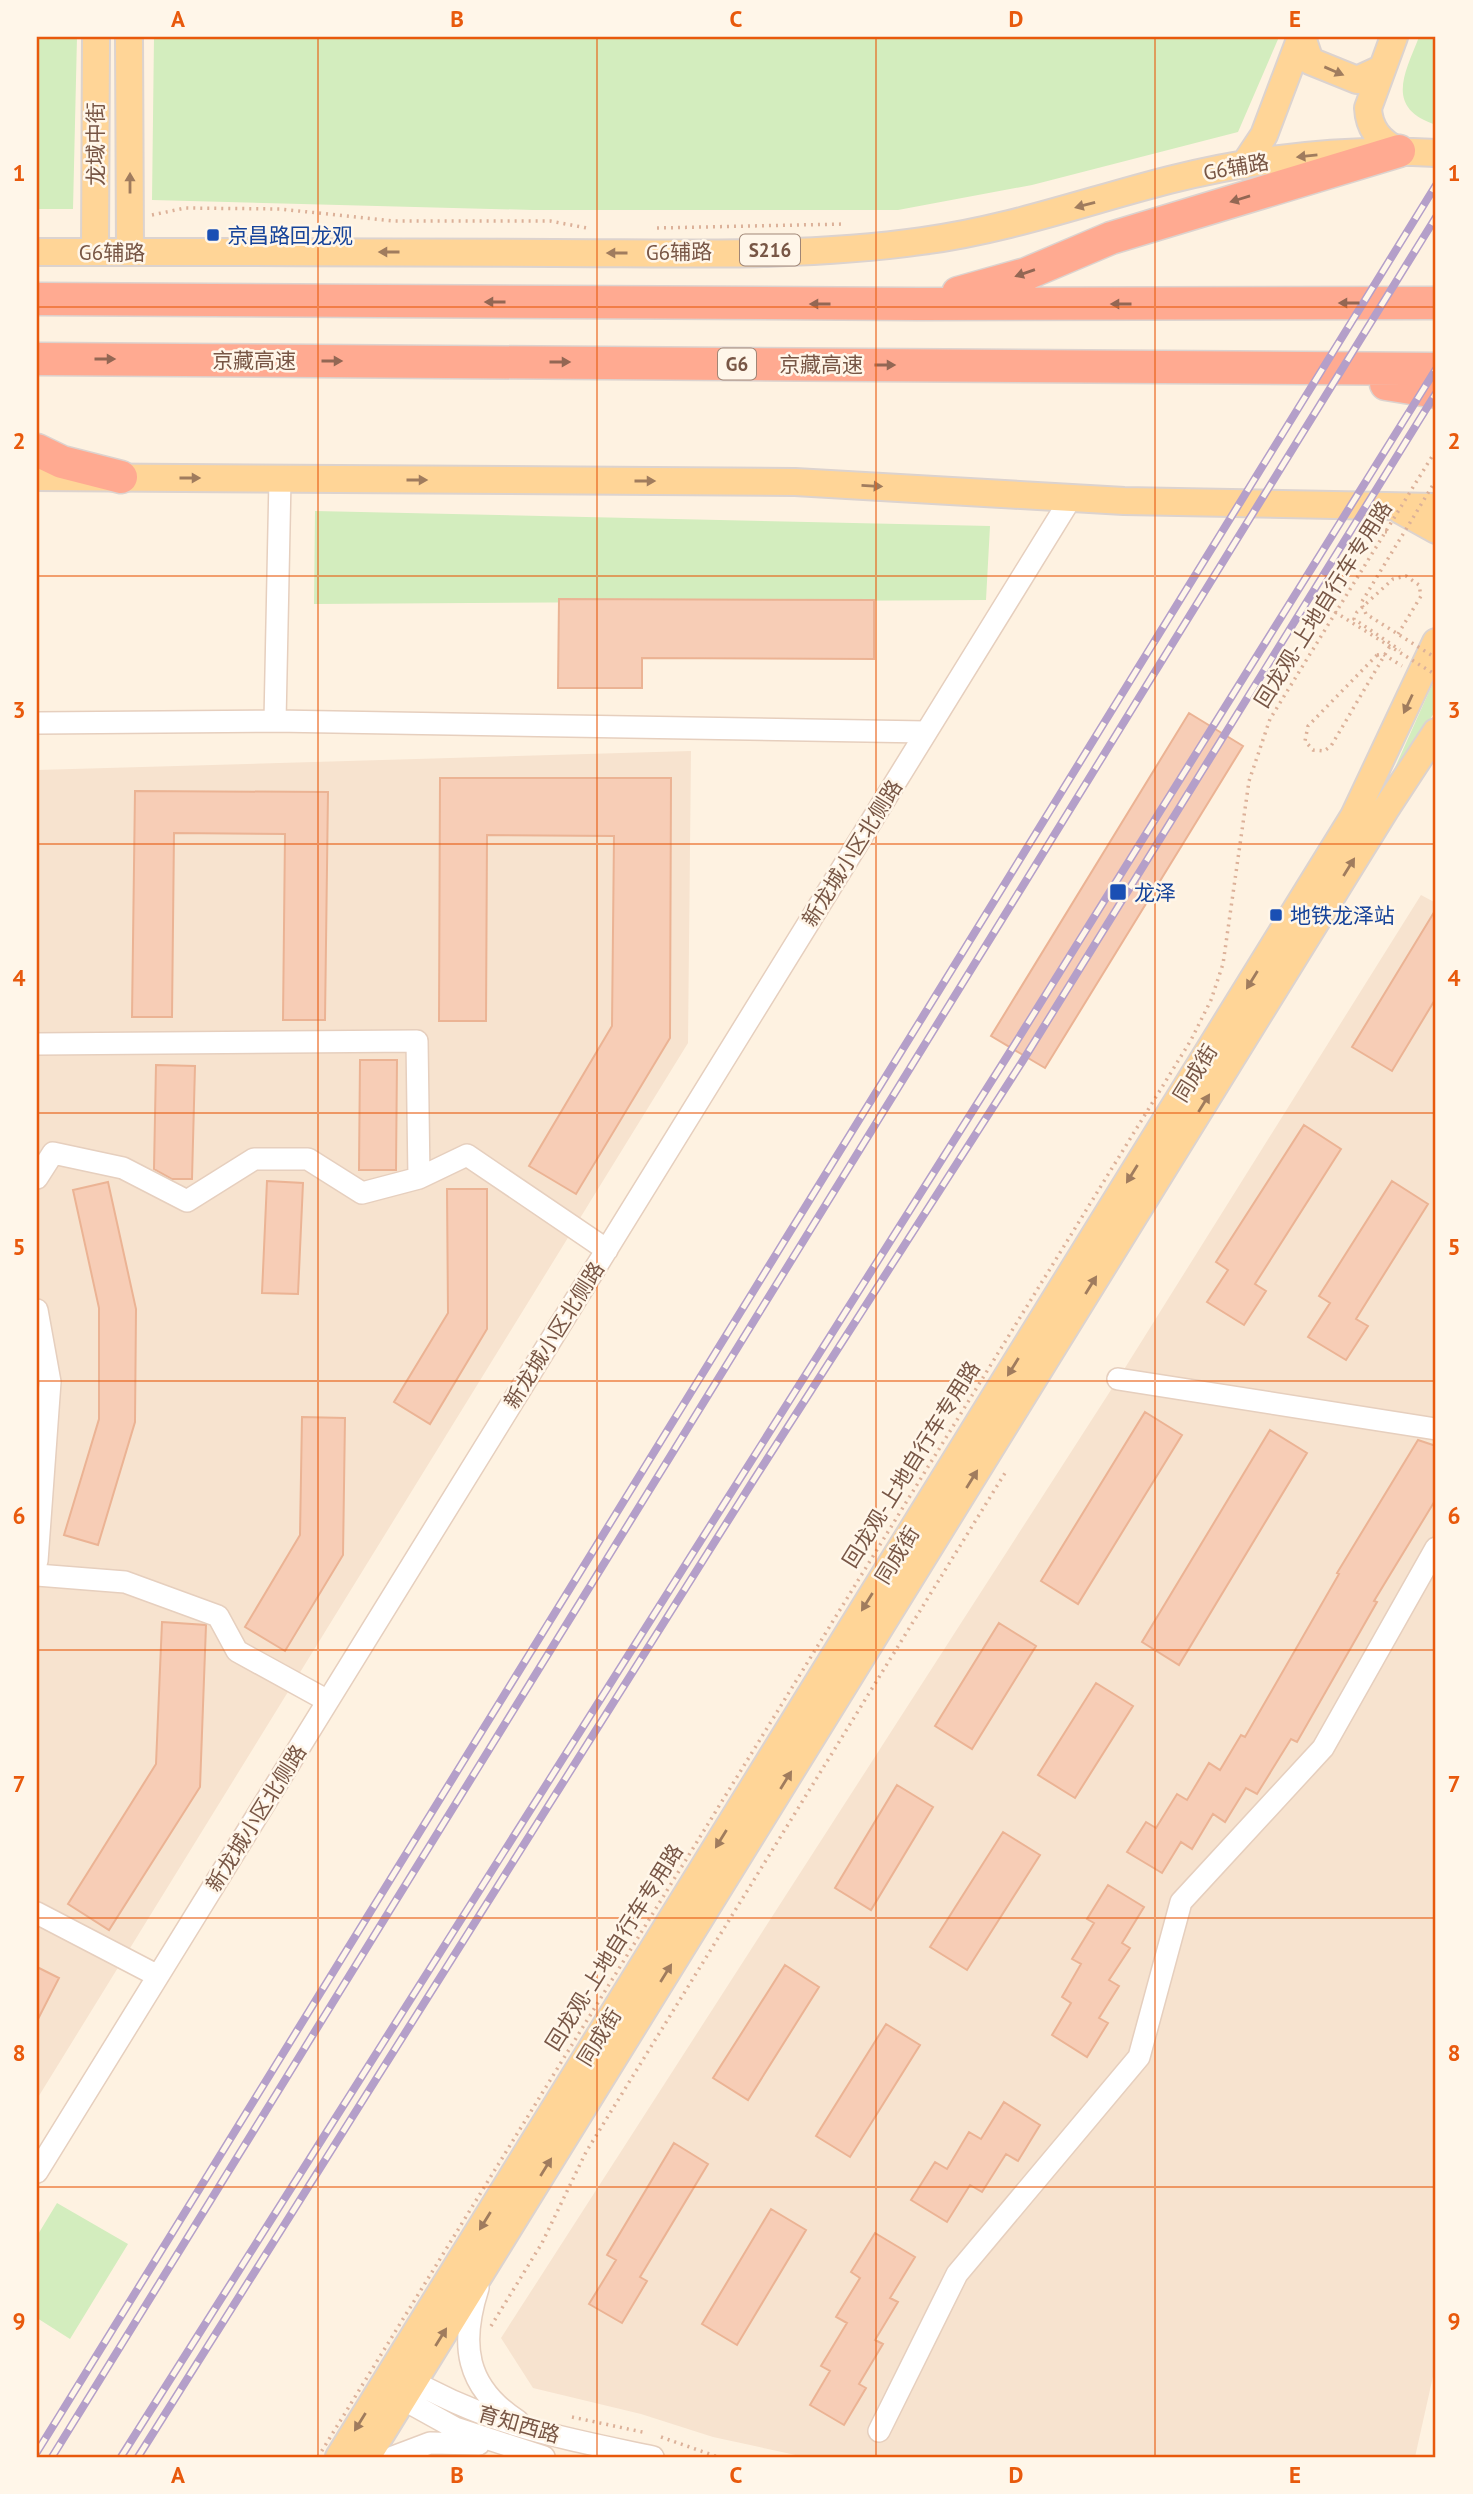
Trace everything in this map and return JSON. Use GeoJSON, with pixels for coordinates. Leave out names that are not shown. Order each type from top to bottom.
{"type":"FeatureCollection","features":[{"type":"Feature","properties":{"kind":"highway"},"geometry":{"type":"LineString","coordinates":[[919,304],[1026,274],[1111,237],[1399,151]]}},
{"type":"Feature","properties":{"kind":"highway"},"geometry":{"type":"LineString","coordinates":[[37,299],[919,304],[1430,302]]}},
{"type":"Feature","properties":{"kind":"highway","name":"京藏高速"},"geometry":{"type":"LineString","coordinates":[[37,359],[1436,369]]}},
{"type":"Feature","properties":{"kind":"highway"},"geometry":{"type":"LineString","coordinates":[[1281,367],[1436,393]]}},
{"type":"Feature","properties":{"kind":"highway"},"geometry":{"type":"LineString","coordinates":[[37,450],[62,462],[121,477]]}},
{"type":"Feature","properties":{"kind":"main road","name":"龙域中街"},"geometry":{"type":"LineString","coordinates":[[96,37],[96,252]]}},
{"type":"Feature","properties":{"kind":"main road","name":"龙域中街"},"geometry":{"type":"LineString","coordinates":[[130,37],[130,252]]}},
{"type":"Feature","properties":{"kind":"main road"},"geometry":{"type":"LineString","coordinates":[[1301,37],[1310,61],[1341,74],[1357,80],[1381,69]]}},
{"type":"Feature","properties":{"kind":"main road"},"geometry":{"type":"LineString","coordinates":[[1244,165],[1264,135],[1301,37]]}},
{"type":"Feature","properties":{"kind":"main road"},"geometry":{"type":"LineString","coordinates":[[1394,37],[1371,96],[1368,120],[1381,140],[1399,151]]}},
{"type":"Feature","properties":{"kind":"main road","name":"G6辅路"},"geometry":{"type":"LineString","coordinates":[[37,252],[692,253],[858,247],[922,241],[981,231],[1166,181],[1244,165],[1334,153],[1436,153]]}},
{"type":"Feature","properties":{"kind":"main road"},"geometry":{"type":"LineString","coordinates":[[37,477],[795,482],[1071,498],[1436,507]]}},
{"type":"Feature","properties":{"kind":"main road"},"geometry":{"type":"LineString","coordinates":[[1385,507],[1408,512],[1425,531]]}},
{"type":"Feature","properties":{"kind":"main road","name":"同成街"},"geometry":{"type":"LineString","coordinates":[[367,2457],[398,2385],[1346,828],[1375,776],[1436,642]]}},
{"type":"Feature","properties":{"kind":"main road","name":"同成街"},"geometry":{"type":"LineString","coordinates":[[339,2457],[398,2385],[511,2225],[1436,732]]}},
{"type":"Feature","properties":{"kind":"street"},"geometry":{"type":"LineString","coordinates":[[275,721],[280,479]]}},
{"type":"Feature","properties":{"kind":"street","name":"新龙城小区北侧路"},"geometry":{"type":"LineString","coordinates":[[37,2172],[1071,498]]}},
{"type":"Feature","properties":{"kind":"street"},"geometry":{"type":"LineString","coordinates":[[37,723],[275,721],[926,732]]}},
{"type":"Feature","properties":{"kind":"street"},"geometry":{"type":"LineString","coordinates":[[37,1044],[418,1041],[419,1178]]}},
{"type":"Feature","properties":{"kind":"street"},"geometry":{"type":"LineString","coordinates":[[37,1178],[53,1153],[123,1168],[187,1201],[254,1159],[308,1158],[362,1193],[419,1178],[467,1155],[607,1250]]}},
{"type":"Feature","properties":{"kind":"street"},"geometry":{"type":"LineString","coordinates":[[37,1310],[50,1382],[37,1561]]}},
{"type":"Feature","properties":{"kind":"street"},"geometry":{"type":"LineString","coordinates":[[1118,1379],[1436,1429]]}},
{"type":"Feature","properties":{"kind":"street"},"geometry":{"type":"LineString","coordinates":[[878,2431],[957,2274],[1139,2057],[1181,1902],[1323,1748],[1436,1548]]}},
{"type":"Feature","properties":{"kind":"street"},"geometry":{"type":"LineString","coordinates":[[37,1575],[125,1582],[218,1616],[237,1650],[328,1701]]}},
{"type":"Feature","properties":{"kind":"street"},"geometry":{"type":"LineString","coordinates":[[37,1913],[158,1976]]}},
{"type":"Feature","properties":{"kind":"street"},"geometry":{"type":"LineString","coordinates":[[511,2225],[478,2287],[470,2320],[468,2350],[475,2375],[490,2399],[516,2420],[545,2434]]}},
{"type":"Feature","properties":{"kind":"street","name":"育知西路"},"geometry":{"type":"LineString","coordinates":[[398,2385],[545,2434],[653,2457]]}},
{"type":"Feature","properties":{"kind":"street","name":"育知西路"},"geometry":{"type":"LineString","coordinates":[[398,2385],[455,2428],[542,2457]]}},
{"type":"Feature","properties":{"kind":"street"},"geometry":{"type":"LineString","coordinates":[[393,2457],[417,2446],[455,2441],[542,2457]]}},
{"type":"Feature","properties":{"kind":"path"},"geometry":{"type":"LineString","coordinates":[[130,222],[185,208],[280,209],[394,221],[550,221],[595,229]]}},
{"type":"Feature","properties":{"kind":"path"},"geometry":{"type":"LineString","coordinates":[[648,229],[849,224]]}},
{"type":"Feature","properties":{"kind":"path","name":"回龙观-上地自行车专用路"},"geometry":{"type":"LineString","coordinates":[[318,2457],[1191,1040],[1211,1000],[1223,964],[1249,781],[1255,758],[1279,701],[1436,450]]}},
{"type":"Feature","properties":{"kind":"path"},"geometry":{"type":"LineString","coordinates":[[1436,480],[1361,603],[1366,614],[1436,657]]}},
{"type":"Feature","properties":{"kind":"path"},"geometry":{"type":"LineString","coordinates":[[1354,530],[1425,531]]}},
{"type":"Feature","properties":{"kind":"path"},"geometry":{"type":"LineString","coordinates":[[1398,634],[1421,596],[1419,585],[1411,578],[1400,576],[1393,579],[1357,612],[1354,619],[1400,650]]}},
{"type":"Feature","properties":{"kind":"path"},"geometry":{"type":"LineString","coordinates":[[1335,612],[1436,675]]}},
{"type":"Feature","properties":{"kind":"path"},"geometry":{"type":"LineString","coordinates":[[1390,646],[1331,746],[1320,752],[1310,748],[1305,736],[1308,726],[1377,655],[1383,654],[1404,667]]}},
{"type":"Feature","properties":{"kind":"path"},"geometry":{"type":"LineString","coordinates":[[490,2330],[542,2243],[586,2152],[1007,1469]]}},
{"type":"Feature","properties":{"kind":"path"},"geometry":{"type":"LineString","coordinates":[[560,2414],[639,2430],[718,2457]]}},
{"type":"Feature","properties":{"kind":"shaded area"},"geometry":{"type":"Polygon","coordinates":[[[691,751],[688,1043],[37,2099],[37,770],[691,751]]]}},
{"type":"Feature","properties":{"kind":"shaded area"},"geometry":{"type":"Polygon","coordinates":[[[1421,895],[1436,903],[1436,2363],[1415,2457],[805,2457],[713,2437],[641,2414],[533,2388],[501,2338],[1118,1379],[1421,895]]]}},
{"type":"Feature","properties":{"kind":"green space"},"geometry":{"type":"Polygon","coordinates":[[[37,37],[77,37],[73,209],[37,209],[37,37]]]}},
{"type":"Feature","properties":{"kind":"green space"},"geometry":{"type":"Polygon","coordinates":[[[154,37],[1279,37],[1238,132],[1032,185],[898,210],[533,210],[152,200],[154,37]]]}},
{"type":"Feature","properties":{"kind":"green space"},"geometry":{"type":"Polygon","coordinates":[[[1419,37],[1436,37],[1436,125],[1420,118],[1404,100],[1404,77],[1419,37]]]}},
{"type":"Feature","properties":{"kind":"green space"},"geometry":{"type":"Polygon","coordinates":[[[315,511],[990,526],[986,600],[314,604],[315,511]]]}},
{"type":"Feature","properties":{"kind":"green space"},"geometry":{"type":"Polygon","coordinates":[[[1436,676],[1436,710],[1389,781],[1436,676]]]}},
{"type":"Feature","properties":{"kind":"green space"},"geometry":{"type":"Polygon","coordinates":[[[57,2203],[128,2244],[70,2339],[37,2318],[37,2236],[57,2203]]]}},
{"type":"Feature","properties":{"kind":"building"},"geometry":{"type":"Polygon","coordinates":[[[559,599],[874,600],[874,659],[642,658],[642,688],[558,688],[559,599]]]}},
{"type":"Feature","properties":{"kind":"building"},"geometry":{"type":"Polygon","coordinates":[[[1189,713],[1243,746],[1045,1068],[991,1036],[1189,713]]]}},
{"type":"Feature","properties":{"kind":"building"},"geometry":{"type":"Polygon","coordinates":[[[440,778],[671,778],[670,1038],[576,1194],[529,1166],[612,1026],[614,836],[487,835],[486,1021],[439,1021],[440,778]]]}},
{"type":"Feature","properties":{"kind":"building"},"geometry":{"type":"Polygon","coordinates":[[[135,791],[328,792],[325,1020],[283,1020],[285,834],[174,833],[172,1017],[132,1017],[135,791]]]}},
{"type":"Feature","properties":{"kind":"building"},"geometry":{"type":"Polygon","coordinates":[[[1436,909],[1436,998],[1392,1071],[1352,1047],[1436,909]]]}},
{"type":"Feature","properties":{"kind":"building"},"geometry":{"type":"Polygon","coordinates":[[[360,1060],[397,1060],[396,1170],[359,1170],[360,1060]]]}},
{"type":"Feature","properties":{"kind":"building"},"geometry":{"type":"Polygon","coordinates":[[[156,1065],[195,1066],[192,1179],[172,1179],[154,1169],[156,1065]]]}},
{"type":"Feature","properties":{"kind":"building"},"geometry":{"type":"Polygon","coordinates":[[[1304,1125],[1341,1149],[1255,1284],[1266,1291],[1244,1325],[1207,1302],[1228,1270],[1216,1262],[1304,1125]]]}},
{"type":"Feature","properties":{"kind":"building"},"geometry":{"type":"Polygon","coordinates":[[[267,1181],[303,1183],[298,1294],[262,1293],[267,1181]]]}},
{"type":"Feature","properties":{"kind":"building"},"geometry":{"type":"Polygon","coordinates":[[[1392,1181],[1428,1204],[1356,1319],[1368,1326],[1346,1360],[1308,1337],[1330,1303],[1319,1296],[1392,1181]]]}},
{"type":"Feature","properties":{"kind":"building"},"geometry":{"type":"Polygon","coordinates":[[[108,1182],[136,1309],[135,1422],[98,1545],[64,1535],[99,1419],[99,1308],[73,1190],[108,1182]]]}},
{"type":"Feature","properties":{"kind":"building"},"geometry":{"type":"Polygon","coordinates":[[[447,1189],[487,1189],[487,1329],[430,1424],[394,1402],[448,1313],[447,1189]]]}},
{"type":"Feature","properties":{"kind":"building"},"geometry":{"type":"Polygon","coordinates":[[[1145,1412],[1182,1435],[1078,1604],[1041,1581],[1145,1412]]]}},
{"type":"Feature","properties":{"kind":"building"},"geometry":{"type":"Polygon","coordinates":[[[302,1417],[345,1418],[343,1555],[285,1651],[245,1627],[300,1535],[302,1417]]]}},
{"type":"Feature","properties":{"kind":"building"},"geometry":{"type":"Polygon","coordinates":[[[1270,1430],[1307,1453],[1179,1665],[1142,1642],[1270,1430]]]}},
{"type":"Feature","properties":{"kind":"building"},"geometry":{"type":"Polygon","coordinates":[[[1418,1440],[1436,1446],[1436,1499],[1374,1601],[1377,1602],[1297,1742],[1291,1739],[1257,1794],[1246,1788],[1225,1822],[1213,1814],[1192,1849],[1181,1842],[1162,1873],[1127,1852],[1146,1822],[1156,1828],[1177,1794],[1187,1800],[1209,1763],[1220,1770],[1241,1735],[1245,1737],[1339,1574],[1337,1573],[1418,1440]]]}},
{"type":"Feature","properties":{"kind":"building"},"geometry":{"type":"Polygon","coordinates":[[[162,1622],[206,1625],[200,1787],[109,1930],[68,1904],[156,1764],[162,1622]]]}},
{"type":"Feature","properties":{"kind":"building"},"geometry":{"type":"Polygon","coordinates":[[[999,1623],[1036,1646],[972,1749],[935,1726],[999,1623]]]}},
{"type":"Feature","properties":{"kind":"building"},"geometry":{"type":"Polygon","coordinates":[[[1096,1683],[1133,1706],[1075,1798],[1038,1775],[1096,1683]]]}},
{"type":"Feature","properties":{"kind":"building"},"geometry":{"type":"Polygon","coordinates":[[[897,1785],[933,1807],[871,1910],[835,1888],[897,1785]]]}},
{"type":"Feature","properties":{"kind":"building"},"geometry":{"type":"Polygon","coordinates":[[[1003,1832],[1040,1855],[967,1970],[930,1947],[1003,1832]]]}},
{"type":"Feature","properties":{"kind":"building"},"geometry":{"type":"Polygon","coordinates":[[[1108,1885],[1144,1907],[1122,1943],[1130,1948],[1109,1980],[1119,1986],[1099,2018],[1108,2023],[1087,2057],[1052,2035],[1071,2003],[1062,1997],[1081,1964],[1072,1959],[1094,1923],[1087,1919],[1108,1885]]]}},
{"type":"Feature","properties":{"kind":"building"},"geometry":{"type":"Polygon","coordinates":[[[785,1965],[819,1987],[748,2100],[713,2078],[785,1965]]]}},
{"type":"Feature","properties":{"kind":"building"},"geometry":{"type":"Polygon","coordinates":[[[37,1967],[59,1978],[37,2021],[37,1967]]]}},
{"type":"Feature","properties":{"kind":"building"},"geometry":{"type":"Polygon","coordinates":[[[886,2024],[920,2045],[850,2157],[816,2136],[886,2024]]]}},
{"type":"Feature","properties":{"kind":"building"},"geometry":{"type":"Polygon","coordinates":[[[1004,2102],[1040,2125],[1018,2161],[1006,2154],[982,2192],[970,2185],[947,2222],[911,2200],[935,2162],[947,2169],[969,2132],[981,2139],[1004,2102]]]}},
{"type":"Feature","properties":{"kind":"building"},"geometry":{"type":"Polygon","coordinates":[[[674,2143],[708,2164],[640,2277],[647,2281],[622,2323],[589,2304],[616,2260],[607,2255],[674,2143]]]}},
{"type":"Feature","properties":{"kind":"building"},"geometry":{"type":"Polygon","coordinates":[[[771,2209],[806,2230],[737,2345],[702,2324],[771,2209]]]}},
{"type":"Feature","properties":{"kind":"building"},"geometry":{"type":"Polygon","coordinates":[[[875,2233],[915,2257],[890,2298],[898,2302],[875,2340],[883,2344],[859,2384],[866,2388],[844,2425],[810,2405],[830,2371],[821,2366],[847,2323],[836,2317],[860,2278],[851,2272],[875,2233]]]}},
{"type":"Feature","properties":{"kind":"railway"},"geometry":{"type":"LineString","coordinates":[[37,2452],[1436,185]]}},
{"type":"Feature","properties":{"kind":"railway"},"geometry":{"type":"LineString","coordinates":[[52,2457],[1436,217]]}},
{"type":"Feature","properties":{"kind":"railway"},"geometry":{"type":"LineString","coordinates":[[121,2457],[1008,1055],[1436,369]]}},
{"type":"Feature","properties":{"kind":"railway"},"geometry":{"type":"LineString","coordinates":[[138,2457],[753,1481],[1022,1062],[1436,393]]}},
{"type":"Feature","properties":{"kind":"place","name":"京昌路回龙观"},"geometry":{"type":"Point","coordinates":[213,235]}},
{"type":"Feature","properties":{"kind":"place","name":"龙泽"},"geometry":{"type":"Point","coordinates":[1118,892]}},
{"type":"Feature","properties":{"kind":"place","name":"地铁龙泽站"},"geometry":{"type":"Point","coordinates":[1276,915]}}]}
